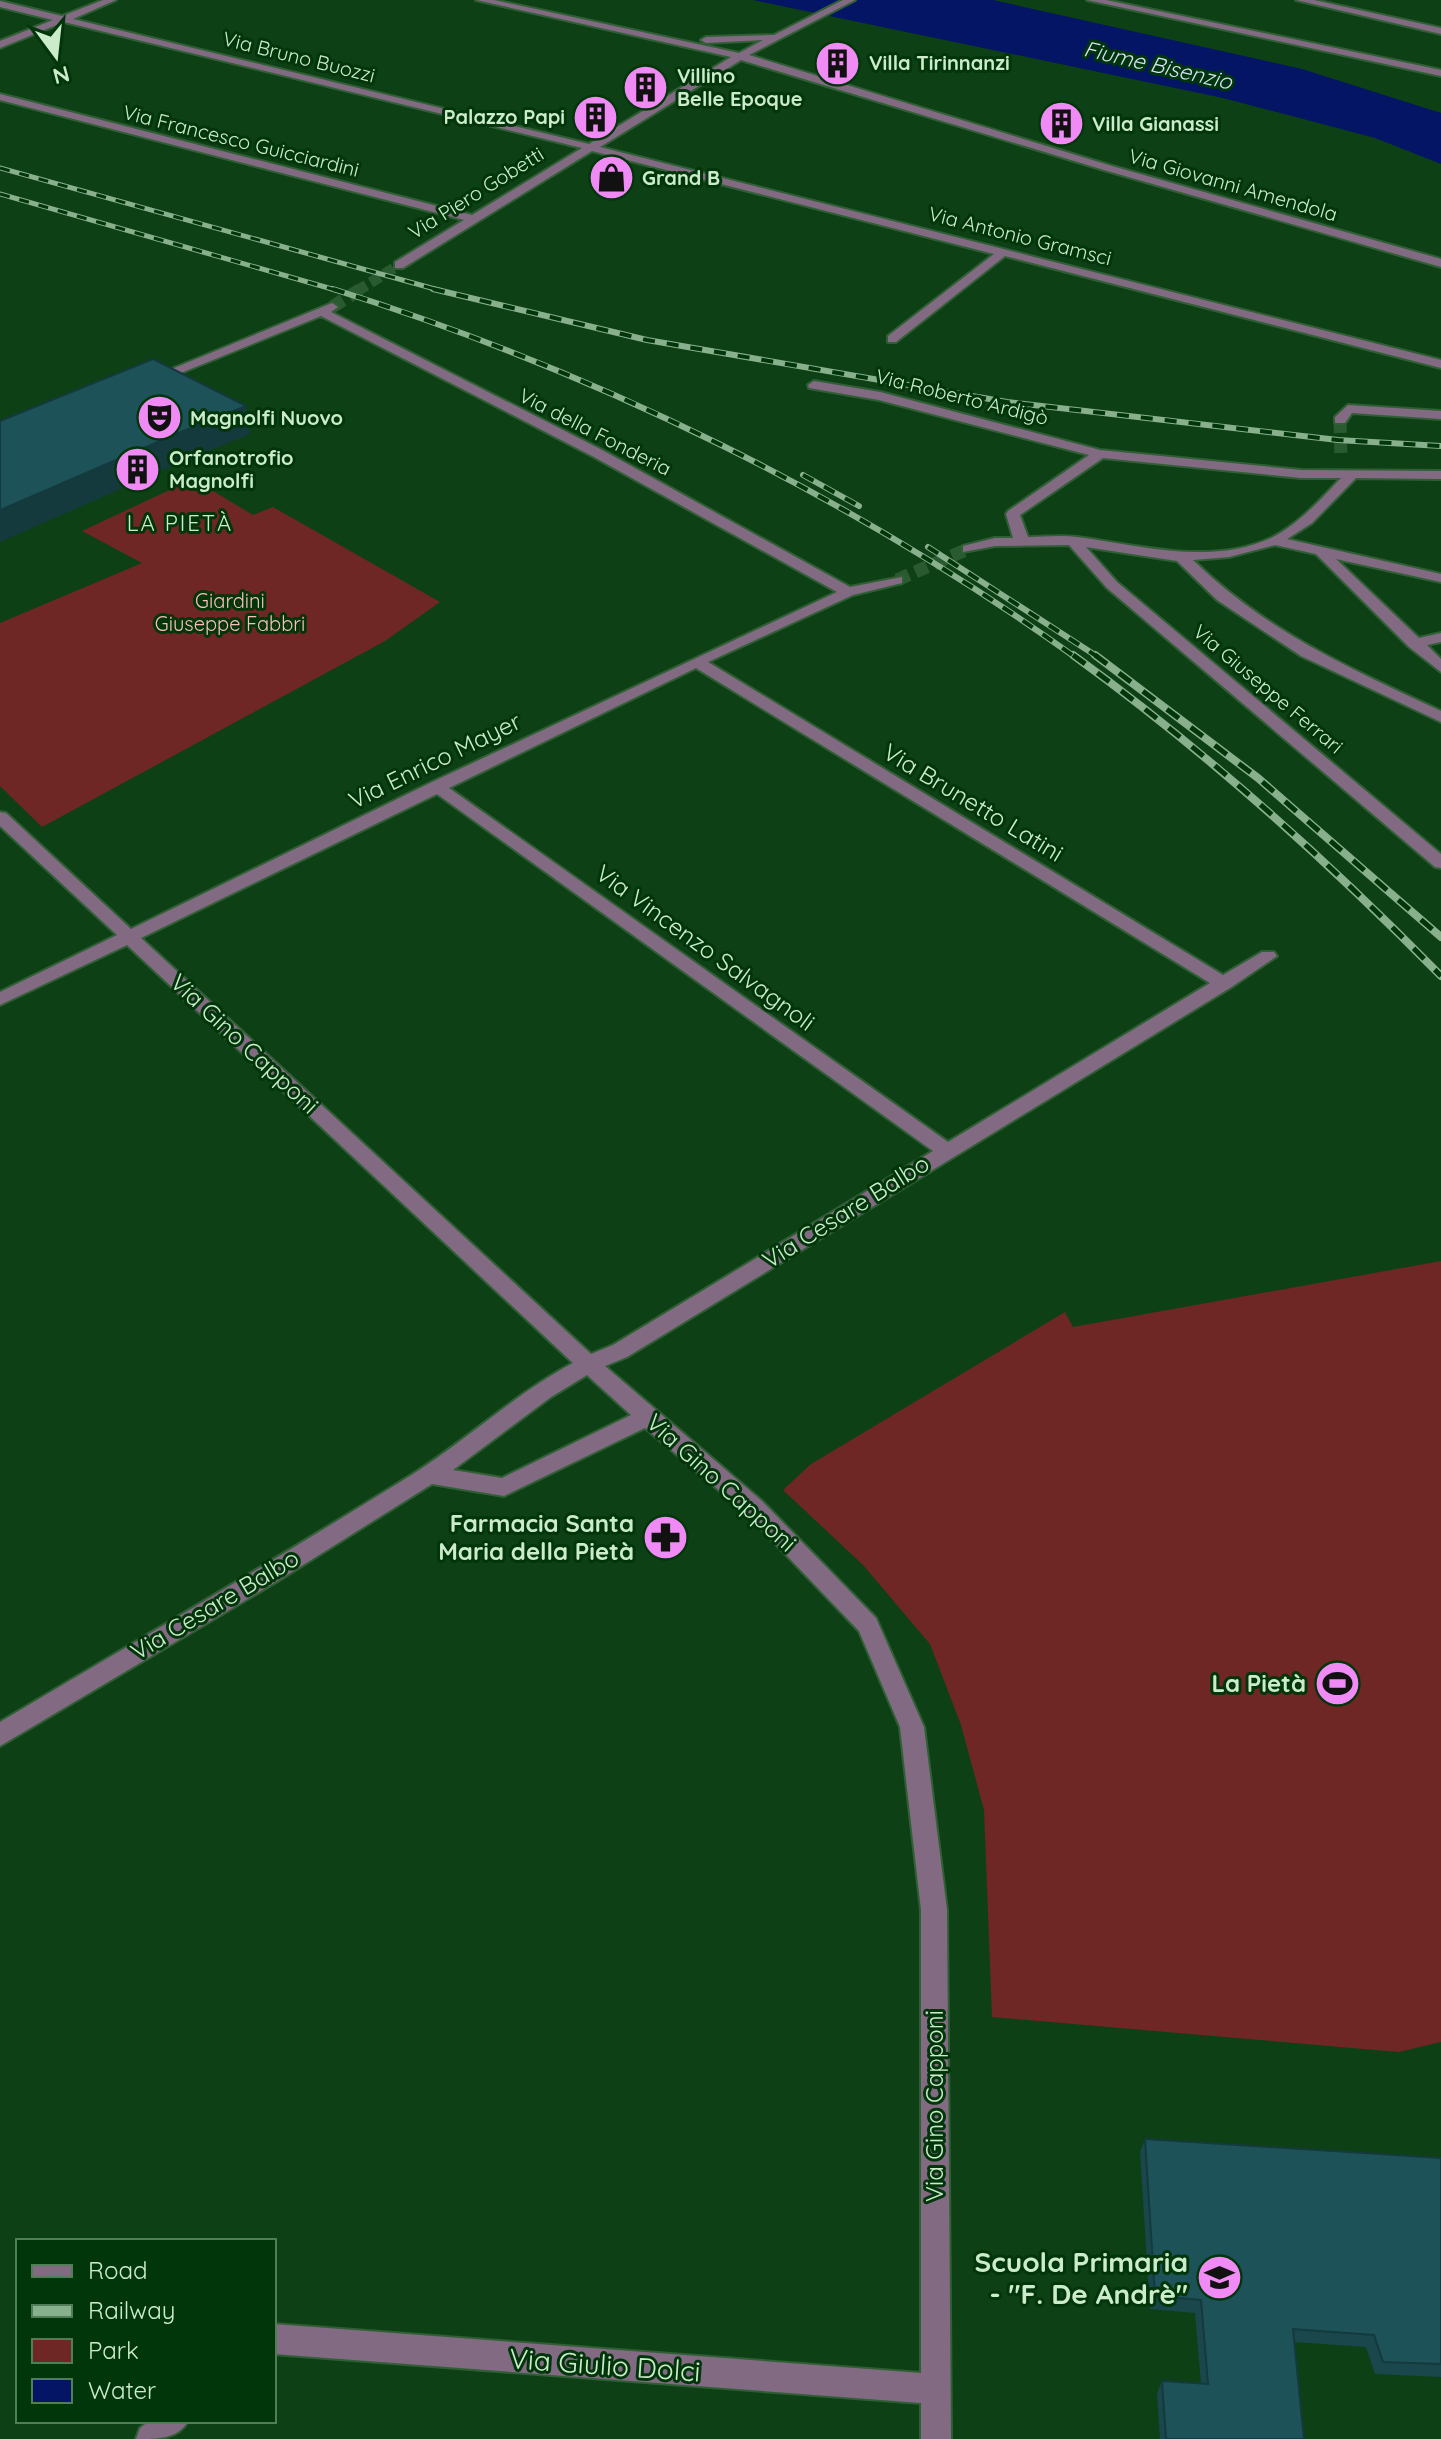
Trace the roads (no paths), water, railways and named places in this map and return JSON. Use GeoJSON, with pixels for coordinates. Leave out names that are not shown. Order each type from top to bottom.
{"type":"FeatureCollection","features":[{"type":"Feature","properties":{"kind":"street"},"geometry":{"type":"LineString","coordinates":[[0,45],[111,0]]}},
{"type":"Feature","properties":{"kind":"street"},"geometry":{"type":"LineString","coordinates":[[481,0],[657,38],[726,41],[782,36]]}},
{"type":"Feature","properties":{"kind":"street","name":"Via Piero Gobetti"},"geometry":{"type":"LineString","coordinates":[[399,265],[740,56],[850,0]]}},
{"type":"Feature","properties":{"kind":"street"},"geometry":{"type":"LineString","coordinates":[[1092,0],[1441,73]]}},
{"type":"Feature","properties":{"kind":"street"},"geometry":{"type":"LineString","coordinates":[[1301,0],[1441,31]]}},
{"type":"Feature","properties":{"kind":"street","name":"Via Bruno Buozzi"},"geometry":{"type":"LineString","coordinates":[[0,4],[589,147]]}},
{"type":"Feature","properties":{"kind":"street"},"geometry":{"type":"LineString","coordinates":[[1392,20],[1434,17]]}},
{"type":"Feature","properties":{"kind":"street","name":"Via Giovanni Amendola"},"geometry":{"type":"LineString","coordinates":[[657,38],[740,56],[1108,168],[1441,263]]}},
{"type":"Feature","properties":{"kind":"street","name":"Via Francesco Guicciardini"},"geometry":{"type":"LineString","coordinates":[[0,97],[472,219]]}},
{"type":"Feature","properties":{"kind":"street","name":"Via Antonio Gramsci"},"geometry":{"type":"LineString","coordinates":[[589,147],[1441,364]]}},
{"type":"Feature","properties":{"kind":"street"},"geometry":{"type":"LineString","coordinates":[[892,339],[1003,252]]}},
{"type":"Feature","properties":{"kind":"street","name":"Via della Fonderia"},"geometry":{"type":"LineString","coordinates":[[143,383],[327,309],[513,412],[599,454],[848,592]]}},
{"type":"Feature","properties":{"kind":"street","name":"Via Roberto Ardigò"},"geometry":{"type":"LineString","coordinates":[[814,385],[880,396],[1100,454],[1350,477],[1441,475]]}},
{"type":"Feature","properties":{"kind":"street"},"geometry":{"type":"LineString","coordinates":[[1340,420],[1348,409],[1441,415]]}},
{"type":"Feature","properties":{"kind":"street"},"geometry":{"type":"LineString","coordinates":[[1022,542],[1013,514],[1100,454]]}},
{"type":"Feature","properties":{"kind":"street"},"geometry":{"type":"LineString","coordinates":[[968,549],[995,542],[1073,541],[1181,557],[1229,553],[1275,541],[1307,520],[1350,477],[1341,459]]}},
{"type":"Feature","properties":{"kind":"street","name":"Via Giuseppe Ferrari"},"geometry":{"type":"LineString","coordinates":[[1073,541],[1112,585],[1441,863]]}},
{"type":"Feature","properties":{"kind":"street"},"geometry":{"type":"LineString","coordinates":[[1275,541],[1441,578]]}},
{"type":"Feature","properties":{"kind":"street"},"geometry":{"type":"LineString","coordinates":[[1323,554],[1441,667]]}},
{"type":"Feature","properties":{"kind":"street"},"geometry":{"type":"LineString","coordinates":[[1181,557],[1222,597],[1306,653],[1441,717]]}},
{"type":"Feature","properties":{"kind":"street","name":"Via Enrico Mayer"},"geometry":{"type":"LineString","coordinates":[[0,999],[697,662],[848,592],[897,580]]}},
{"type":"Feature","properties":{"kind":"street"},"geometry":{"type":"LineString","coordinates":[[1414,644],[1441,637]]}},
{"type":"Feature","properties":{"kind":"street","name":"Via Brunetto Latini"},"geometry":{"type":"LineString","coordinates":[[697,662],[1224,984]]}},
{"type":"Feature","properties":{"kind":"street","name":"Via Vincenzo Salvagnoli"},"geometry":{"type":"LineString","coordinates":[[436,786],[945,1150]]}},
{"type":"Feature","properties":{"kind":"street","name":"Via Gino Capponi"},"geometry":{"type":"LineString","coordinates":[[0,817],[647,1417],[754,1507],[868,1625],[912,1727],[934,1910],[936,2439]]}},
{"type":"Feature","properties":{"kind":"street","name":"Via Cesare Balbo"},"geometry":{"type":"LineString","coordinates":[[0,1735],[429,1475],[555,1380],[587,1362],[620,1351],[945,1150],[1268,956]]}},
{"type":"Feature","properties":{"kind":"street"},"geometry":{"type":"LineString","coordinates":[[429,1475],[504,1487],[647,1417]]}},
{"type":"Feature","properties":{"kind":"street","name":"Via Giulio Dolci"},"geometry":{"type":"LineString","coordinates":[[276,2339],[936,2389]]}},
{"type":"Feature","properties":{"kind":"street"},"geometry":{"type":"LineString","coordinates":[[151,2439],[171,2423]]}},
{"type":"Feature","properties":{"kind":"water","name":"Fiume Bisenzio"},"geometry":{"type":"Polygon","coordinates":[[[753,0],[993,0],[1302,69],[1441,113],[1441,164],[1375,138],[1223,98],[753,0]]]}},
{"type":"Feature","properties":{"kind":"tunnel"},"geometry":{"type":"LineString","coordinates":[[357,291],[399,265]]}},
{"type":"Feature","properties":{"kind":"tunnel"},"geometry":{"type":"LineString","coordinates":[[332,307],[361,289]]}},
{"type":"Feature","properties":{"kind":"tunnel"},"geometry":{"type":"LineString","coordinates":[[1340,420],[1341,459]]}},
{"type":"Feature","properties":{"kind":"tunnel"},"geometry":{"type":"LineString","coordinates":[[897,580],[968,549]]}},
{"type":"Feature","properties":{"kind":"railway"},"geometry":{"type":"LineString","coordinates":[[0,168],[442,291]]}},
{"type":"Feature","properties":{"kind":"railway"},"geometry":{"type":"LineString","coordinates":[[0,194],[339,291]]}},
{"type":"Feature","properties":{"kind":"railway"},"geometry":{"type":"LineString","coordinates":[[333,289],[339,291]]}},
{"type":"Feature","properties":{"kind":"railway"},"geometry":{"type":"LineString","coordinates":[[433,289],[647,340],[1007,402],[1338,440],[1441,446]]}},
{"type":"Feature","properties":{"kind":"railway"},"geometry":{"type":"LineString","coordinates":[[339,291],[529,359],[719,444],[901,543],[1075,657]]}},
{"type":"Feature","properties":{"kind":"railway"},"geometry":{"type":"LineString","coordinates":[[803,475],[859,506]]}},
{"type":"Feature","properties":{"kind":"railway"},"geometry":{"type":"LineString","coordinates":[[928,547],[1096,655]]}},
{"type":"Feature","properties":{"kind":"railway"},"geometry":{"type":"LineString","coordinates":[[1073,655],[1171,729],[1264,808],[1441,976]]}},
{"type":"Feature","properties":{"kind":"railway"},"geometry":{"type":"LineString","coordinates":[[1096,655],[1258,778],[1441,937]]}},
{"type":"Feature","properties":{"kind":"place","name":"Villa Tirinnanzi"},"geometry":{"type":"Point","coordinates":[838,63]}},
{"type":"Feature","properties":{"kind":"place","name":"Villino Belle Epoque"},"geometry":{"type":"Point","coordinates":[646,87]}},
{"type":"Feature","properties":{"kind":"place","name":"Palazzo Papi"},"geometry":{"type":"Point","coordinates":[596,117]}},
{"type":"Feature","properties":{"kind":"place","name":"Villa Gianassi"},"geometry":{"type":"Point","coordinates":[1061,124]}},
{"type":"Feature","properties":{"kind":"place","name":"Grand B"},"geometry":{"type":"Point","coordinates":[611,178]}},
{"type":"Feature","properties":{"kind":"place","name":"Magnolfi Nuovo"},"geometry":{"type":"Point","coordinates":[159,418]}},
{"type":"Feature","properties":{"kind":"place","name":"Orfanotrofio Magnolfi"},"geometry":{"type":"Point","coordinates":[138,469]}},
{"type":"Feature","properties":{"kind":"place","name":"Farmacia Santa Maria della Pietà"},"geometry":{"type":"Point","coordinates":[665,1538]}},
{"type":"Feature","properties":{"kind":"place","name":"La Pietà"},"geometry":{"type":"Point","coordinates":[1337,1684]}},
{"type":"Feature","properties":{"kind":"place","name":"Scuola Primaria - \"F. De Andrè\""},"geometry":{"type":"Point","coordinates":[1219,2278]}},
{"type":"Feature","properties":{"kind":"district","name":"LA PIETÀ"},"geometry":{"type":"Point","coordinates":[180,523]}},
{"type":"Feature","properties":{"kind":"park label","name":"Giardini Giuseppe Fabbri"},"geometry":{"type":"Point","coordinates":[230,612]}}]}
